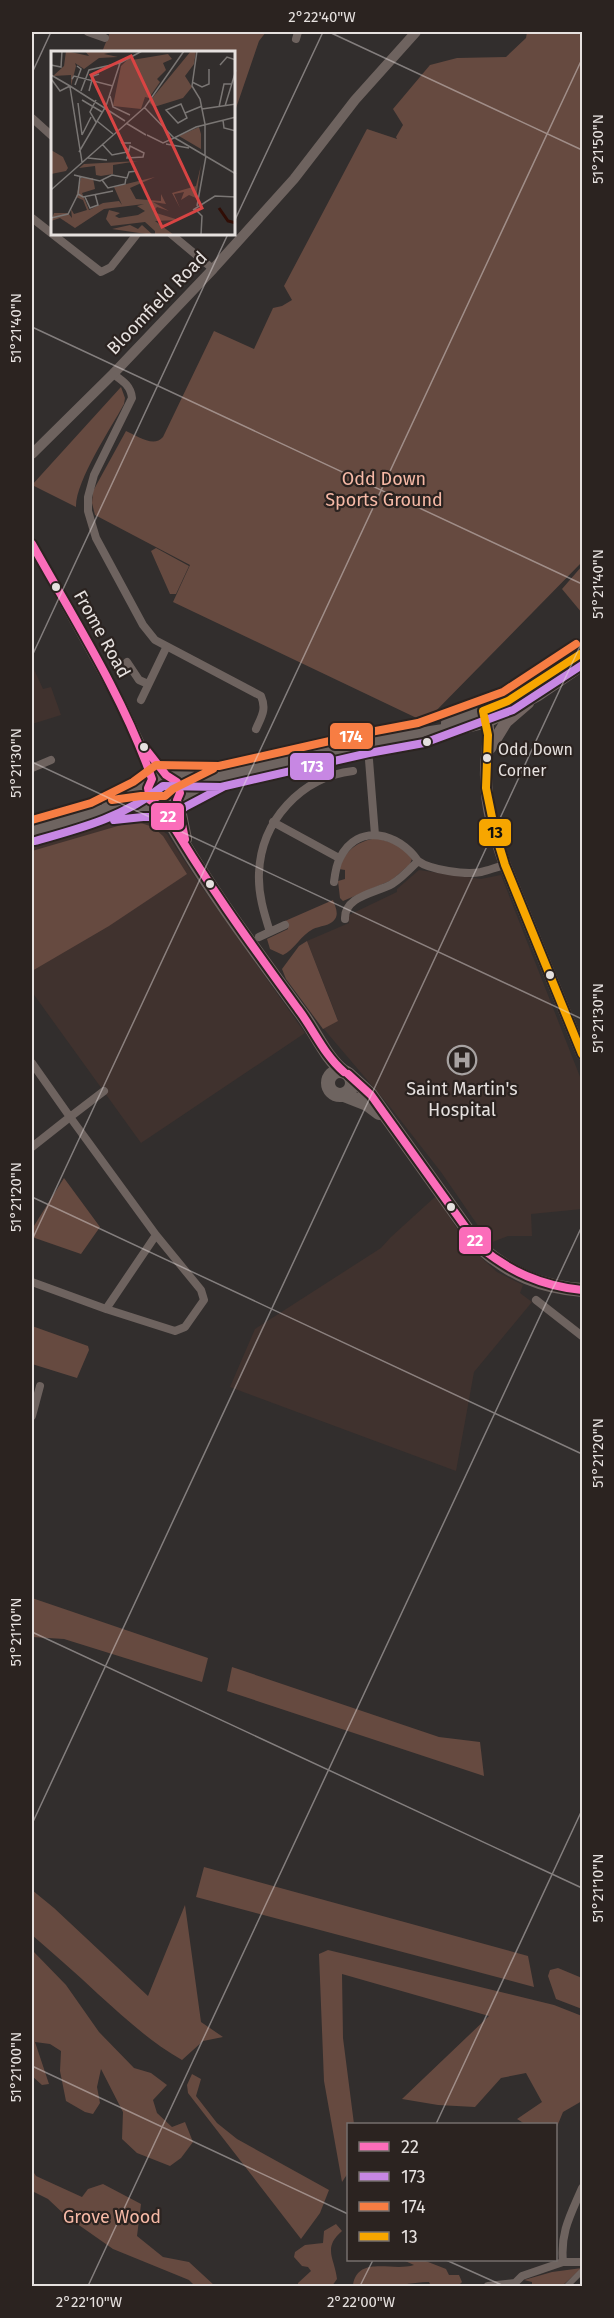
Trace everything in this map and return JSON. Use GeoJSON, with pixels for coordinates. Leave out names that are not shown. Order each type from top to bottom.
{"type":"FeatureCollection","features":[{"type":"Feature","properties":{"kind":"main road"},"geometry":{"type":"LineString","coordinates":[[485,716],[582,653]]}},
{"type":"Feature","properties":{"kind":"main road"},"geometry":{"type":"LineString","coordinates":[[487,754],[506,722],[538,694],[582,664]]}},
{"type":"Feature","properties":{"kind":"main road"},"geometry":{"type":"LineString","coordinates":[[95,813],[151,782],[169,776],[220,777],[421,733],[485,716],[538,694]]}},
{"type":"Feature","properties":{"kind":"main road"},"geometry":{"type":"LineString","coordinates":[[485,716],[489,730],[488,806],[494,834],[582,1054]]}},
{"type":"Feature","properties":{"kind":"main road"},"geometry":{"type":"LineString","coordinates":[[169,776],[177,782],[180,788],[178,799],[187,848]]}},
{"type":"Feature","properties":{"kind":"main road"},"geometry":{"type":"LineString","coordinates":[[32,831],[95,813],[169,807],[178,799],[220,777]]}},
{"type":"Feature","properties":{"kind":"main road"},"geometry":{"type":"LineString","coordinates":[[151,782],[149,798],[159,807],[213,890],[315,1032],[328,1056],[371,1095],[469,1234],[495,1260],[511,1271],[538,1283],[582,1290]]}},
{"type":"Feature","properties":{"kind":"main road"},"geometry":{"type":"LineString","coordinates":[[315,1032],[330,1090],[336,1095],[344,1095],[367,1104],[388,1122]]}},
{"type":"Feature","properties":{"kind":"main road"},"geometry":{"type":"LineString","coordinates":[[328,1079],[337,1071],[346,1073],[352,1080],[352,1088],[344,1095]]}},
{"type":"Feature","properties":{"kind":"street"},"geometry":{"type":"LineString","coordinates":[[88,32],[105,38]]}},
{"type":"Feature","properties":{"kind":"street","name":"Bloomfield Road"},"geometry":{"type":"LineString","coordinates":[[32,454],[113,374],[213,269],[294,179],[355,100],[416,32]]}},
{"type":"Feature","properties":{"kind":"street"},"geometry":{"type":"LineString","coordinates":[[32,118],[51,135]]}},
{"type":"Feature","properties":{"kind":"street"},"geometry":{"type":"LineString","coordinates":[[32,218],[51,234]]}},
{"type":"Feature","properties":{"kind":"street"},"geometry":{"type":"LineString","coordinates":[[54,236],[91,267],[101,272],[111,267],[135,236]]}},
{"type":"Feature","properties":{"kind":"street"},"geometry":{"type":"LineString","coordinates":[[173,236],[213,269]]}},
{"type":"Feature","properties":{"kind":"street"},"geometry":{"type":"LineString","coordinates":[[113,374],[132,390],[132,398],[94,476],[88,497],[89,518],[96,538],[148,634],[166,648],[261,696],[263,717],[256,729]]}},
{"type":"Feature","properties":{"kind":"street","name":"Frome Road"},"geometry":{"type":"LineString","coordinates":[[32,544],[140,742],[169,776]]}},
{"type":"Feature","properties":{"kind":"street"},"geometry":{"type":"LineString","coordinates":[[141,700],[166,648]]}},
{"type":"Feature","properties":{"kind":"street"},"geometry":{"type":"LineString","coordinates":[[127,662],[140,680],[148,684]]}},
{"type":"Feature","properties":{"kind":"street","name":"Frome Road"},"geometry":{"type":"LineString","coordinates":[[140,742],[151,782]]}},
{"type":"Feature","properties":{"kind":"street"},"geometry":{"type":"LineString","coordinates":[[32,768],[51,760]]}},
{"type":"Feature","properties":{"kind":"street"},"geometry":{"type":"LineString","coordinates":[[369,760],[375,835]]}},
{"type":"Feature","properties":{"kind":"street"},"geometry":{"type":"LineString","coordinates":[[270,932],[262,908],[259,872],[263,846],[273,822],[284,807],[311,784],[325,777],[353,771]]}},
{"type":"Feature","properties":{"kind":"street"},"geometry":{"type":"LineString","coordinates":[[273,822],[339,858]]}},
{"type":"Feature","properties":{"kind":"street"},"geometry":{"type":"LineString","coordinates":[[334,882],[339,858],[352,844],[375,835],[397,840],[426,866],[479,872],[505,865]]}},
{"type":"Feature","properties":{"kind":"street"},"geometry":{"type":"LineString","coordinates":[[345,919],[345,911],[351,902],[390,885],[418,861]]}},
{"type":"Feature","properties":{"kind":"street"},"geometry":{"type":"LineString","coordinates":[[259,937],[285,925]]}},
{"type":"Feature","properties":{"kind":"street"},"geometry":{"type":"LineString","coordinates":[[32,1282],[176,1331],[185,1328],[204,1300],[201,1290],[156,1235],[33,1068]]}},
{"type":"Feature","properties":{"kind":"street"},"geometry":{"type":"LineString","coordinates":[[32,1147],[104,1091]]}},
{"type":"Feature","properties":{"kind":"street"},"geometry":{"type":"LineString","coordinates":[[106,1309],[156,1235]]}},
{"type":"Feature","properties":{"kind":"street"},"geometry":{"type":"LineString","coordinates":[[536,1300],[582,1336]]}},
{"type":"Feature","properties":{"kind":"street"},"geometry":{"type":"LineString","coordinates":[[32,1416],[34,1396],[40,1386]]}},
{"type":"Feature","properties":{"kind":"street"},"geometry":{"type":"LineString","coordinates":[[563,2262],[564,2230],[582,2188]]}},
{"type":"Feature","properties":{"kind":"street"},"geometry":{"type":"LineString","coordinates":[[488,2286],[517,2284],[522,2276],[563,2262],[582,2262]]}},
{"type":"Feature","properties":{"kind":"street"},"geometry":{"type":"LineString","coordinates":[[567,2286],[582,2271]]}},
{"type":"Feature","properties":{"kind":"shaded area"},"geometry":{"type":"Polygon","coordinates":[[[32,665],[43,689],[51,687],[61,715],[32,724],[32,665]]]}},
{"type":"Feature","properties":{"kind":"shaded area"},"geometry":{"type":"Polygon","coordinates":[[[116,815],[146,820],[167,834],[305,1033],[141,1143],[32,992],[32,840],[116,815]]]}},
{"type":"Feature","properties":{"kind":"shaded area","name":"Saint Martin's Hospital"},"geometry":{"type":"Polygon","coordinates":[[[419,870],[481,879],[501,875],[582,1082],[582,1209],[531,1214],[532,1236],[508,1236],[490,1243],[441,1172],[391,1108],[323,1028],[338,1020],[307,941],[349,923],[347,916],[397,892],[397,889],[419,870]]]}},
{"type":"Feature","properties":{"kind":"shaded area"},"geometry":{"type":"Polygon","coordinates":[[[436,1196],[461,1235],[476,1253],[497,1272],[523,1285],[520,1293],[532,1302],[474,1372],[456,1471],[230,1387],[255,1329],[381,1248],[436,1196]]]}},
{"type":"Feature","properties":{"kind":"green space"},"geometry":{"type":"Polygon","coordinates":[[[110,32],[266,32],[259,41],[236,108],[236,51],[102,51],[110,32]]]}},
{"type":"Feature","properties":{"kind":"green space","name":"Odd Down Sports Ground"},"geometry":{"type":"Polygon","coordinates":[[[527,32],[582,32],[582,562],[425,722],[173,602],[190,565],[95,515],[92,503],[93,491],[126,431],[150,441],[163,437],[214,331],[254,349],[273,308],[292,300],[284,286],[367,129],[397,139],[403,125],[393,109],[430,65],[457,58],[506,57],[526,38],[527,32]]]}},
{"type":"Feature","properties":{"kind":"green space"},"geometry":{"type":"Polygon","coordinates":[[[121,387],[125,398],[124,404],[87,470],[77,496],[76,507],[32,485],[121,387]]]}},
{"type":"Feature","properties":{"kind":"green space"},"geometry":{"type":"Polygon","coordinates":[[[156,548],[189,566],[176,594],[170,594],[151,551],[156,548]]]}},
{"type":"Feature","properties":{"kind":"green space"},"geometry":{"type":"Polygon","coordinates":[[[582,566],[582,613],[562,589],[582,566]]]}},
{"type":"Feature","properties":{"kind":"green space"},"geometry":{"type":"Polygon","coordinates":[[[135,821],[153,827],[163,836],[187,874],[109,926],[32,971],[32,851],[135,821]]]}},
{"type":"Feature","properties":{"kind":"green space"},"geometry":{"type":"Polygon","coordinates":[[[377,838],[401,846],[412,859],[410,864],[392,880],[343,901],[340,898],[338,881],[345,879],[345,870],[339,869],[342,862],[358,844],[377,838]]]}},
{"type":"Feature","properties":{"kind":"green space"},"geometry":{"type":"Polygon","coordinates":[[[333,900],[337,912],[333,921],[309,932],[283,955],[270,949],[267,939],[288,929],[285,921],[333,900]]]}},
{"type":"Feature","properties":{"kind":"green space"},"geometry":{"type":"Polygon","coordinates":[[[307,941],[338,1021],[323,1029],[286,979],[282,969],[299,946],[307,941]]]}},
{"type":"Feature","properties":{"kind":"green space"},"geometry":{"type":"Polygon","coordinates":[[[64,1178],[100,1227],[81,1254],[32,1237],[32,1229],[64,1178]]]}},
{"type":"Feature","properties":{"kind":"green space"},"geometry":{"type":"Polygon","coordinates":[[[32,1326],[88,1346],[89,1350],[77,1378],[32,1364],[32,1326]]]}},
{"type":"Feature","properties":{"kind":"green space"},"geometry":{"type":"Polygon","coordinates":[[[32,1598],[208,1658],[202,1682],[64,1639],[32,1637],[32,1598]]]}},
{"type":"Feature","properties":{"kind":"green space"},"geometry":{"type":"Polygon","coordinates":[[[232,1667],[439,1737],[480,1742],[484,1776],[227,1691],[232,1667]]]}},
{"type":"Feature","properties":{"kind":"green space"},"geometry":{"type":"Polygon","coordinates":[[[204,1867],[528,1956],[534,1987],[196,1897],[204,1867]]]}},
{"type":"Feature","properties":{"kind":"green space"},"geometry":{"type":"Polygon","coordinates":[[[32,1890],[148,1996],[185,1905],[201,2022],[223,2037],[203,2041],[182,2060],[148,2038],[32,1935],[32,1890]]]}},
{"type":"Feature","properties":{"kind":"green space","name":"Grove Wood"},"geometry":{"type":"Polygon","coordinates":[[[32,1950],[66,1985],[99,2032],[134,2068],[151,2073],[167,2085],[153,2100],[157,2113],[172,2127],[185,2122],[193,2142],[181,2158],[170,2166],[137,2153],[122,2139],[123,2112],[101,2069],[97,2087],[100,2103],[93,2114],[66,2101],[60,2071],[61,2051],[50,2044],[35,2042],[49,2084],[42,2085],[32,2076],[32,1950]]]}},
{"type":"Feature","properties":{"kind":"green space"},"geometry":{"type":"Polygon","coordinates":[[[328,1950],[554,2005],[582,2016],[582,2101],[563,2112],[557,2127],[557,2123],[523,2123],[517,2119],[542,2102],[526,2073],[501,2078],[475,2107],[438,2105],[402,2099],[489,2016],[342,1974],[343,2038],[354,2123],[347,2123],[347,2174],[342,2182],[324,2081],[319,1954],[328,1950]]]}},
{"type":"Feature","properties":{"kind":"green space"},"geometry":{"type":"Polygon","coordinates":[[[558,1968],[582,1978],[582,2009],[556,1999],[548,1976],[550,1970],[558,1968]]]}},
{"type":"Feature","properties":{"kind":"green space"},"geometry":{"type":"Polygon","coordinates":[[[192,2074],[201,2079],[196,2096],[217,2123],[237,2139],[329,2190],[320,2213],[301,2239],[188,2093],[187,2085],[192,2074]]]}},
{"type":"Feature","properties":{"kind":"green space","name":"Grove Wood"},"geometry":{"type":"Polygon","coordinates":[[[32,2170],[36,2176],[82,2197],[88,2189],[103,2184],[141,2204],[137,2236],[163,2257],[189,2262],[215,2286],[195,2286],[189,2280],[113,2249],[66,2216],[48,2199],[32,2191],[32,2170]]]}},
{"type":"Feature","properties":{"kind":"green space"},"geometry":{"type":"Polygon","coordinates":[[[336,2224],[342,2231],[332,2243],[331,2248],[337,2279],[332,2286],[298,2286],[298,2283],[311,2271],[308,2267],[302,2266],[294,2257],[295,2252],[305,2245],[323,2243],[324,2231],[336,2224]]]}},
{"type":"Feature","properties":{"kind":"green space"},"geometry":{"type":"Polygon","coordinates":[[[405,2261],[426,2261],[446,2269],[449,2275],[459,2275],[462,2282],[458,2286],[431,2286],[429,2282],[381,2288],[353,2285],[356,2276],[369,2267],[414,2265],[405,2261]]]}},
{"type":"Feature","properties":{"kind":"green space"},"geometry":{"type":"Polygon","coordinates":[[[582,2268],[562,2286],[532,2285],[532,2282],[524,2280],[552,2272],[582,2268]]]}},
{"type":"Feature","properties":{"kind":"transit line","name":"22"},"geometry":{"type":"LineString","coordinates":[[32,544],[113,688],[127,718],[152,779],[148,788],[150,800],[162,807],[227,910],[325,1050],[344,1072]]}},
{"type":"Feature","properties":{"kind":"transit line","name":"174"},"geometry":{"type":"LineString","coordinates":[[32,820],[91,803],[133,782],[156,765],[219,766],[418,723],[503,692],[576,644]]}},
{"type":"Feature","properties":{"kind":"transit line","name":"13"},"geometry":{"type":"LineString","coordinates":[[582,653],[508,701],[483,711],[488,735],[486,788],[495,832],[505,865],[582,1054]]}},
{"type":"Feature","properties":{"kind":"transit line","name":"173"},"geometry":{"type":"LineString","coordinates":[[35,841],[118,814],[163,786],[221,787],[369,753],[424,743],[513,710],[582,665]]}},
{"type":"Feature","properties":{"kind":"transit line","name":"22"},"geometry":{"type":"LineString","coordinates":[[144,747],[166,775],[177,782],[180,793],[177,800],[185,839]]}},
{"type":"Feature","properties":{"kind":"transit line","name":"174"},"geometry":{"type":"LineString","coordinates":[[112,800],[141,796],[165,796],[173,789],[213,769]]}},
{"type":"Feature","properties":{"kind":"transit line","name":"173"},"geometry":{"type":"LineString","coordinates":[[114,820],[172,817],[185,807],[223,787]]}},
{"type":"Feature","properties":{"kind":"transit line","name":"22"},"geometry":{"type":"LineString","coordinates":[[348,1074],[371,1095],[479,1246],[527,1276],[553,1285],[582,1290]]}},
{"type":"Feature","properties":{"kind":"place","name":"Odd Down Corner"},"geometry":{"type":"Point","coordinates":[487,758]}},
{"type":"Feature","properties":{"kind":"place","name":"Saint Martin's Hospital"},"geometry":{"type":"Point","coordinates":[462,1060]}}]}
